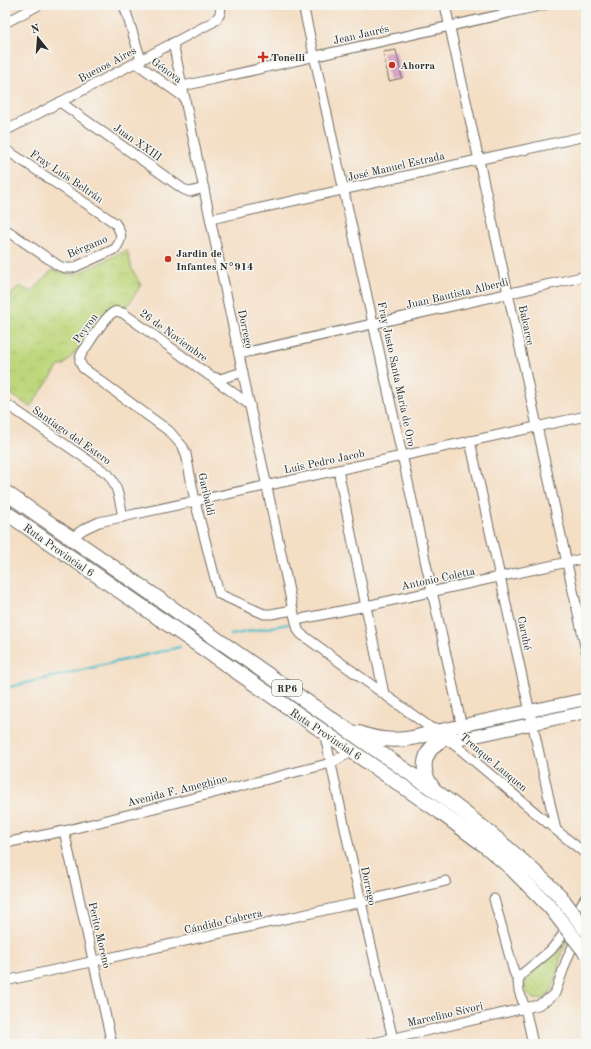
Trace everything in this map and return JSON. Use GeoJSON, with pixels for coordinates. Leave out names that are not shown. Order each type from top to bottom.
{"type":"FeatureCollection","features":[{"type":"Feature","properties":{"kind":"highway","name":"Ruta Provincial 6"},"geometry":{"type":"LineString","coordinates":[[5,492],[434,790],[491,833],[512,851],[559,895],[586,930]]}},
{"type":"Feature","properties":{"kind":"highway","name":"Ruta Provincial 6"},"geometry":{"type":"LineString","coordinates":[[5,512],[440,812],[484,845],[511,868],[550,907],[586,953]]}},
{"type":"Feature","properties":{"kind":"highway"},"geometry":{"type":"LineString","coordinates":[[346,728],[374,738],[384,739],[441,735],[439,741],[428,753],[424,768],[429,783],[434,790]]}},
{"type":"Feature","properties":{"kind":"main road"},"geometry":{"type":"LineString","coordinates":[[441,735],[461,744],[586,699]]}},
{"type":"Feature","properties":{"kind":"main road"},"geometry":{"type":"LineString","coordinates":[[441,735],[462,727],[586,712]]}},
{"type":"Feature","properties":{"kind":"street"},"geometry":{"type":"LineString","coordinates":[[5,23],[39,5]]}},
{"type":"Feature","properties":{"kind":"street"},"geometry":{"type":"LineString","coordinates":[[124,5],[138,61]]}},
{"type":"Feature","properties":{"kind":"street","name":"Buenos Aires"},"geometry":{"type":"LineString","coordinates":[[5,131],[213,22],[220,16],[220,5]]}},
{"type":"Feature","properties":{"kind":"street","name":"Fray Justo Santa María de Oro"},"geometry":{"type":"LineString","coordinates":[[304,5],[462,727],[463,734],[461,744]]}},
{"type":"Feature","properties":{"kind":"street","name":"Balcarce"},"geometry":{"type":"LineString","coordinates":[[445,5],[586,650]]}},
{"type":"Feature","properties":{"kind":"street","name":"Jean Jaurés"},"geometry":{"type":"LineString","coordinates":[[182,86],[544,5]]}},
{"type":"Feature","properties":{"kind":"street"},"geometry":{"type":"LineString","coordinates":[[585,5],[586,9]]}},
{"type":"Feature","properties":{"kind":"street","name":"Dorrego"},"geometry":{"type":"LineString","coordinates":[[173,43],[296,620]]}},
{"type":"Feature","properties":{"kind":"street","name":"Génova"},"geometry":{"type":"LineString","coordinates":[[138,61],[185,98]]}},
{"type":"Feature","properties":{"kind":"street","name":"Juan XXIII"},"geometry":{"type":"LineString","coordinates":[[60,102],[183,189],[190,192],[204,188]]}},
{"type":"Feature","properties":{"kind":"street","name":"José Manuel Estrada"},"geometry":{"type":"LineString","coordinates":[[211,219],[586,136]]}},
{"type":"Feature","properties":{"kind":"street","name":"Fray Luis Beltrán"},"geometry":{"type":"LineString","coordinates":[[5,149],[115,223]]}},
{"type":"Feature","properties":{"kind":"street","name":"Bérgamo"},"geometry":{"type":"LineString","coordinates":[[5,229],[59,266],[73,268],[115,248],[120,243],[120,230],[115,223]]}},
{"type":"Feature","properties":{"kind":"street","name":"Juan Bautista Alberdi"},"geometry":{"type":"LineString","coordinates":[[239,354],[586,276]]}},
{"type":"Feature","properties":{"kind":"street","name":"Peyron"},"geometry":{"type":"LineString","coordinates":[[83,368],[79,362],[82,353],[107,318],[114,312],[123,313]]}},
{"type":"Feature","properties":{"kind":"street","name":"26 de Noviembre"},"geometry":{"type":"LineString","coordinates":[[123,313],[250,405]]}},
{"type":"Feature","properties":{"kind":"street","name":"Garibaldi"},"geometry":{"type":"LineString","coordinates":[[83,368],[169,431],[183,446],[186,454],[195,501],[219,594],[264,614],[293,610]]}},
{"type":"Feature","properties":{"kind":"street","name":"26 de Noviembre"},"geometry":{"type":"LineString","coordinates":[[210,376],[220,379],[243,372]]}},
{"type":"Feature","properties":{"kind":"street","name":"Santiago del Estero"},"geometry":{"type":"LineString","coordinates":[[5,403],[108,474],[114,481],[123,517]]}},
{"type":"Feature","properties":{"kind":"street","name":"Luis Pedro Jacob"},"geometry":{"type":"LineString","coordinates":[[70,538],[99,522],[586,416]]}},
{"type":"Feature","properties":{"kind":"street","name":"Caruhé"},"geometry":{"type":"LineString","coordinates":[[470,441],[556,830]]}},
{"type":"Feature","properties":{"kind":"street"},"geometry":{"type":"LineString","coordinates":[[338,470],[384,694]]}},
{"type":"Feature","properties":{"kind":"street","name":"Antonio Coletta"},"geometry":{"type":"LineString","coordinates":[[296,620],[586,558]]}},
{"type":"Feature","properties":{"kind":"street"},"geometry":{"type":"LineString","coordinates":[[296,620],[301,634],[441,735]]}},
{"type":"Feature","properties":{"kind":"street","name":"Dorrego"},"geometry":{"type":"LineString","coordinates":[[324,732],[393,1042]]}},
{"type":"Feature","properties":{"kind":"street","name":"Trenque Lauquen"},"geometry":{"type":"LineString","coordinates":[[461,744],[556,830],[586,854]]}},
{"type":"Feature","properties":{"kind":"street","name":"Avenida F. Ameghino"},"geometry":{"type":"LineString","coordinates":[[5,843],[64,831],[331,763],[352,751]]}},
{"type":"Feature","properties":{"kind":"street","name":"Perito Moreno"},"geometry":{"type":"LineString","coordinates":[[64,831],[112,1044]]}},
{"type":"Feature","properties":{"kind":"street","name":"Cándido Cabrera"},"geometry":{"type":"LineString","coordinates":[[5,981],[361,902],[446,881]]}},
{"type":"Feature","properties":{"kind":"street"},"geometry":{"type":"LineString","coordinates":[[518,982],[521,975],[555,945],[586,897]]}},
{"type":"Feature","properties":{"kind":"street"},"geometry":{"type":"LineString","coordinates":[[494,899],[518,982],[519,991],[526,1008],[533,1044]]}},
{"type":"Feature","properties":{"kind":"street","name":"Marcelino Sívori"},"geometry":{"type":"LineString","coordinates":[[369,1044],[393,1042],[538,1005],[547,1000],[555,993],[567,959],[577,937],[586,923]]}},
{"type":"Feature","properties":{"kind":"green space"},"geometry":{"type":"Polygon","coordinates":[[[127,250],[132,269],[141,285],[128,305],[115,306],[64,365],[59,366],[30,407],[5,390],[5,301],[19,286],[32,292],[52,270],[75,275],[127,250]]]}},
{"type":"Feature","properties":{"kind":"green space"},"geometry":{"type":"Polygon","coordinates":[[[586,909],[586,912],[570,936],[586,909]]]}},
{"type":"Feature","properties":{"kind":"green space"},"geometry":{"type":"Polygon","coordinates":[[[570,936],[563,949],[551,991],[544,998],[535,999],[531,997],[526,991],[525,986],[528,977],[533,971],[556,954],[570,936]]]}},
{"type":"Feature","properties":{"kind":"building","name":"Ahorra"},"geometry":{"type":"Polygon","coordinates":[[[396,50],[402,78],[389,81],[383,52],[396,50]]]}},
{"type":"Feature","properties":{"kind":"waterway"},"geometry":{"type":"LineString","coordinates":[[231,635],[288,624]]}},
{"type":"Feature","properties":{"kind":"waterway"},"geometry":{"type":"LineString","coordinates":[[5,688],[180,647]]}},
{"type":"Feature","properties":{"kind":"place","name":"Tonelli"},"geometry":{"type":"Point","coordinates":[263,57]}},
{"type":"Feature","properties":{"kind":"place","name":"Ahorra"},"geometry":{"type":"Point","coordinates":[392,65]}},
{"type":"Feature","properties":{"kind":"place","name":"Jardin de Infantes N°914"},"geometry":{"type":"Point","coordinates":[168,259]}}]}
